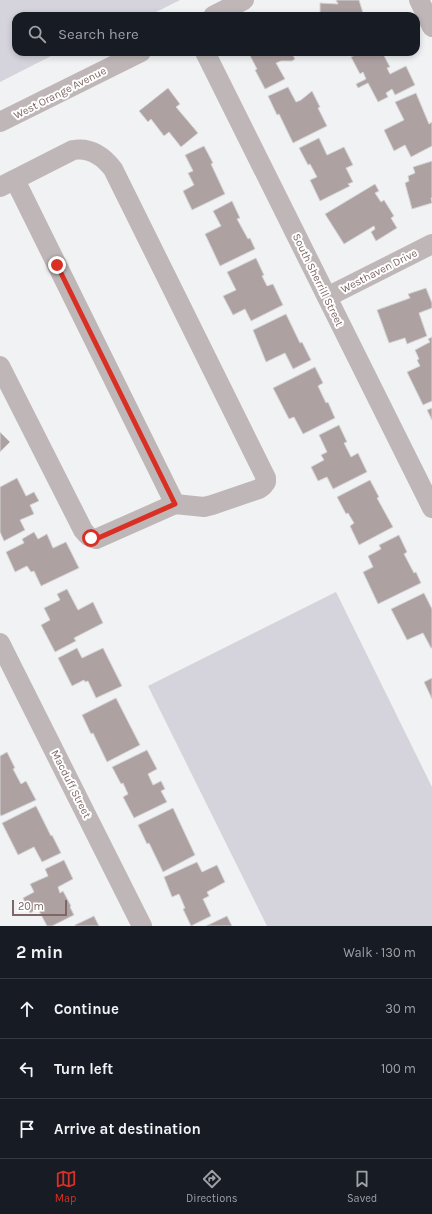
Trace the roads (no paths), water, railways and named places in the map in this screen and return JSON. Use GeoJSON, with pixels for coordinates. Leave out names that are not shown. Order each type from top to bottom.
{"type":"FeatureCollection","features":[{"type":"Feature","properties":{"kind":"street"},"geometry":{"type":"LineString","coordinates":[[221,12],[244,0]]}},
{"type":"Feature","properties":{"kind":"street"},"geometry":{"type":"LineString","coordinates":[[419,0],[432,27]]}},
{"type":"Feature","properties":{"kind":"street","name":"West Orange Avenue"},"geometry":{"type":"LineString","coordinates":[[0,122],[133,56]]}},
{"type":"Feature","properties":{"kind":"street","name":"South Sherrill Street"},"geometry":{"type":"LineString","coordinates":[[207,56],[432,508]]}},
{"type":"Feature","properties":{"kind":"street"},"geometry":{"type":"LineString","coordinates":[[0,366],[87,536],[96,539],[175,504],[204,507],[212,505],[259,489],[266,482],[266,478],[113,169],[101,156],[86,150],[73,150],[7,183],[175,504]]}},
{"type":"Feature","properties":{"kind":"street","name":"Westhaven Drive"},"geometry":{"type":"LineString","coordinates":[[327,297],[432,244]]}},
{"type":"Feature","properties":{"kind":"street","name":"Macduff Street"},"geometry":{"type":"LineString","coordinates":[[0,643],[142,926]]}}]}
